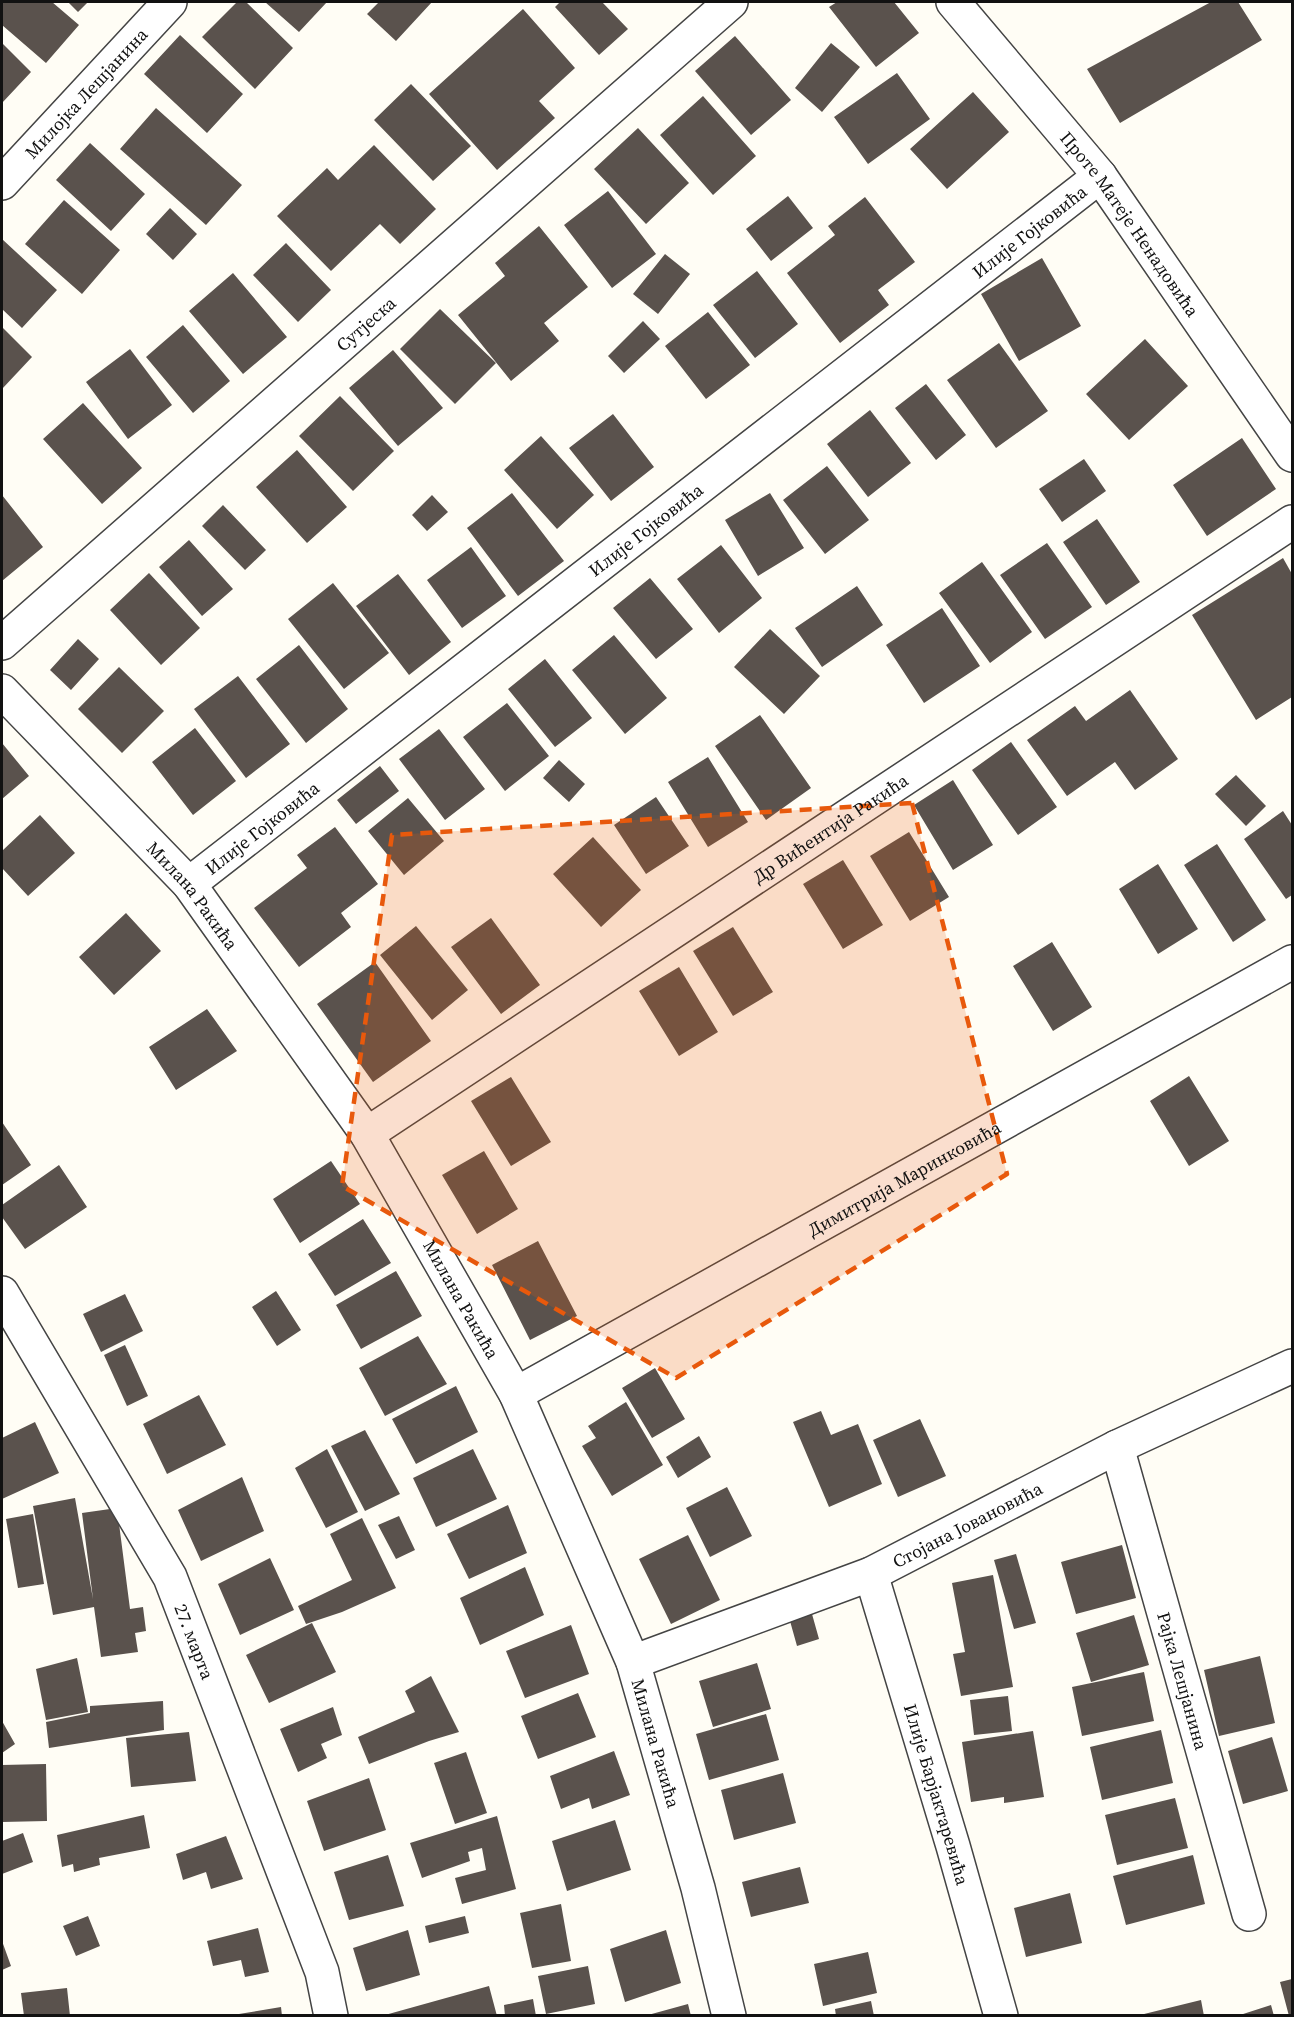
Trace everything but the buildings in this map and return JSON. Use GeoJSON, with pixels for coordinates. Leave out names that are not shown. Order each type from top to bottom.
{"type":"FeatureCollection","features":[{"type":"Feature","properties":{"kind":"street","name":"Милојка Лешјанина"},"geometry":{"type":"LineString","coordinates":[[2,183],[170,2]]}},
{"type":"Feature","properties":{"kind":"street","name":"Сутјеска"},"geometry":{"type":"LineString","coordinates":[[2,644],[731,2]]}},
{"type":"Feature","properties":{"kind":"street","name":"Проте Матеје Ненадовића"},"geometry":{"type":"LineString","coordinates":[[953,2],[1100,176],[1293,455]]}},
{"type":"Feature","properties":{"kind":"street","name":"Илије Гојковића"},"geometry":{"type":"LineString","coordinates":[[189,884],[1100,176]]}},
{"type":"Feature","properties":{"kind":"street","name":"Др Вићентија Ракића"},"geometry":{"type":"LineString","coordinates":[[367,1134],[1293,522]]}},
{"type":"Feature","properties":{"kind":"street","name":"Милана Ракића"},"geometry":{"type":"LineString","coordinates":[[2,691],[189,884],[367,1134],[516,1394],[633,1662],[698,1887],[729,2016]]}},
{"type":"Feature","properties":{"kind":"street","name":"Димитрија Маринковића"},"geometry":{"type":"LineString","coordinates":[[516,1394],[1293,962]]}},
{"type":"Feature","properties":{"kind":"street","name":"27. марта"},"geometry":{"type":"LineString","coordinates":[[2,1293],[170,1577],[322,1972],[331,2016]]}},
{"type":"Feature","properties":{"kind":"street","name":"Стојана Јовановића"},"geometry":{"type":"LineString","coordinates":[[633,1662],[871,1574],[1117,1447],[1293,1366]]}},
{"type":"Feature","properties":{"kind":"street","name":"Рајка Лешјанина"},"geometry":{"type":"LineString","coordinates":[[1117,1447],[1249,1914]]}},
{"type":"Feature","properties":{"kind":"street","name":"Илије Барјактаревића"},"geometry":{"type":"LineString","coordinates":[[871,1574],[1001,2016]]}},
{"type":"Feature","properties":{"kind":"highlighted area"},"geometry":{"type":"Polygon","coordinates":[[[912,803],[1007,1174],[676,1378],[342,1186],[392,835],[912,803]]]}}]}
